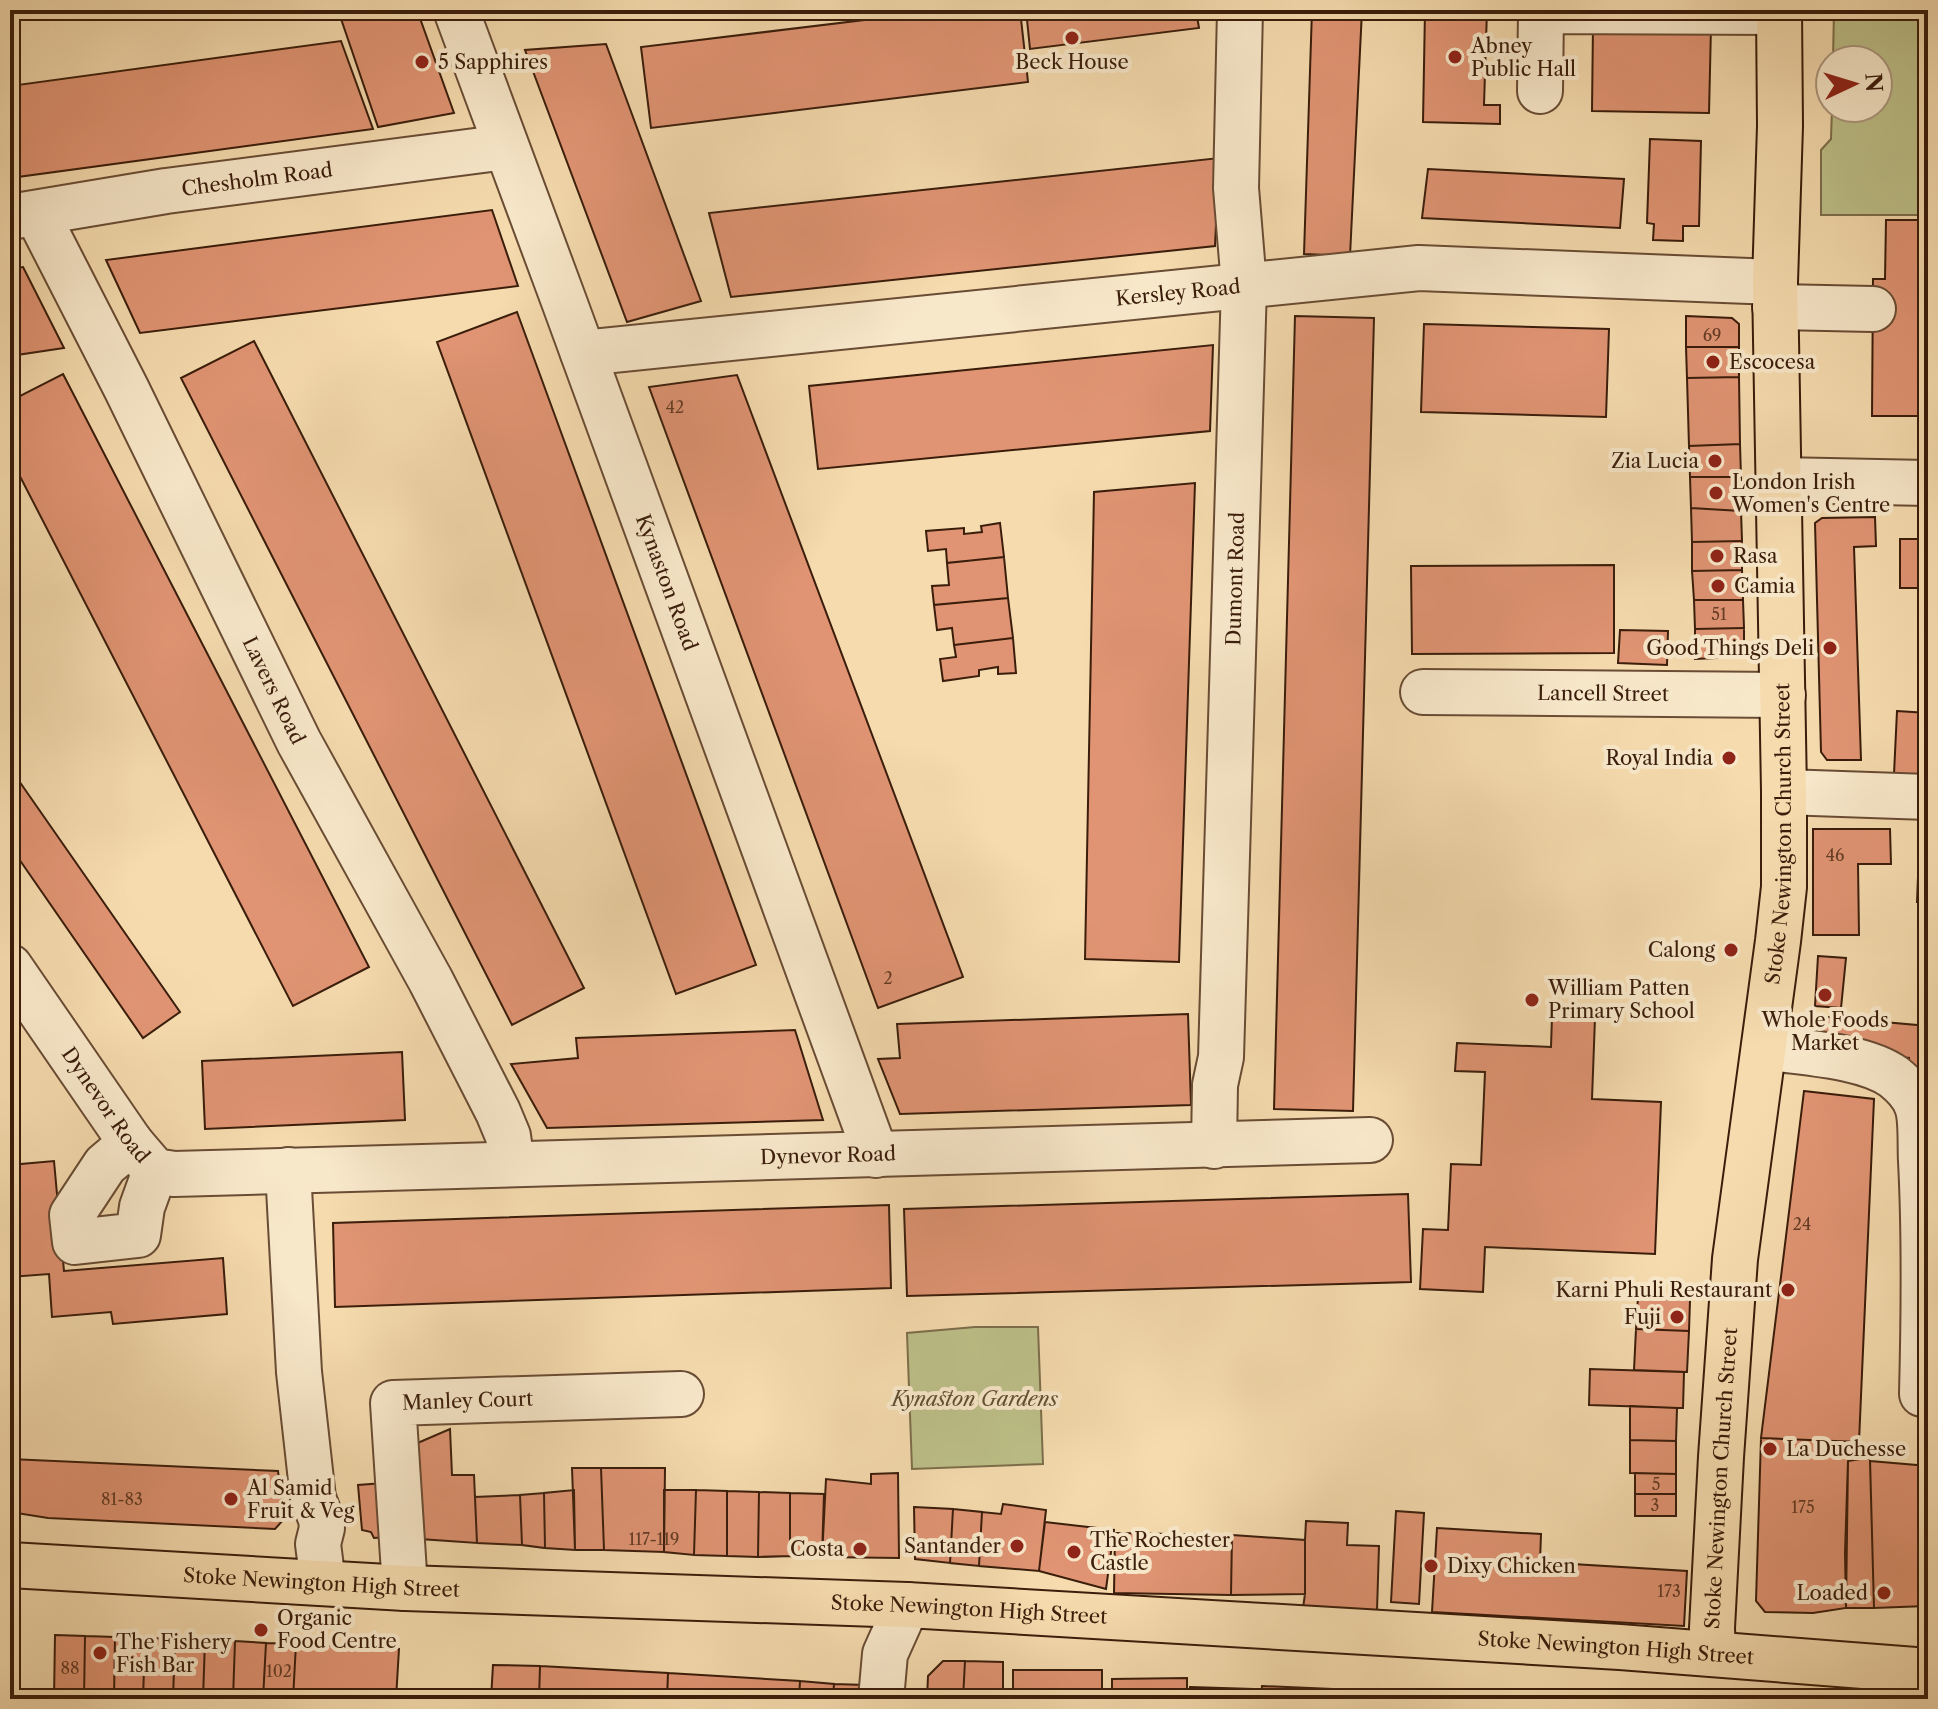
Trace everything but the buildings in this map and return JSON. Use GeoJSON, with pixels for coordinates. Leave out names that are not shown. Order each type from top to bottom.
{"type":"FeatureCollection","features":[{"type":"Feature","properties":{"kind":"main road","name":"Stoke Newington Church Street"},"geometry":{"type":"LineString","coordinates":[[1713,1654],[1721,1457],[1735,1259],[1782,914],[1783,695],[1775,294],[1780,126],[1779,11]]}},
{"type":"Feature","properties":{"kind":"main road","name":"Stoke Newington High Street"},"geometry":{"type":"LineString","coordinates":[[10,1565],[405,1588],[907,1605],[1713,1654],[1928,1671]]}},
{"type":"Feature","properties":{"kind":"street","name":"Dumont Road"},"geometry":{"type":"LineString","coordinates":[[1214,1146],[1215,1085],[1221,1057],[1244,285],[1236,188],[1240,10]]}},
{"type":"Feature","properties":{"kind":"street","name":"Kynaston Road"},"geometry":{"type":"LineString","coordinates":[[468,11],[506,147],[876,1155]]}},
{"type":"Feature","properties":{"kind":"street"},"geometry":{"type":"LineString","coordinates":[[1540,91],[1541,11],[1779,11]]}},
{"type":"Feature","properties":{"kind":"street","name":"Chesholm Road"},"geometry":{"type":"LineString","coordinates":[[24,215],[166,191],[506,147]]}},
{"type":"Feature","properties":{"kind":"street","name":"Lavers Road"},"geometry":{"type":"LineString","coordinates":[[24,215],[126,388],[299,742],[431,981],[492,1099],[508,1136],[512,1164]]}},
{"type":"Feature","properties":{"kind":"street","name":"Kersley Road"},"geometry":{"type":"LineString","coordinates":[[583,353],[1419,268],[1775,294],[1873,309]]}},
{"type":"Feature","properties":{"kind":"street"},"geometry":{"type":"LineString","coordinates":[[1779,480],[1928,483]]}},
{"type":"Feature","properties":{"kind":"street","name":"Lancell Street"},"geometry":{"type":"LineString","coordinates":[[1423,692],[1783,695]]}},
{"type":"Feature","properties":{"kind":"street"},"geometry":{"type":"LineString","coordinates":[[1784,792],[1928,797]]}},
{"type":"Feature","properties":{"kind":"street","name":"Dynevor Road"},"geometry":{"type":"LineString","coordinates":[[10,967],[143,1157],[174,1174],[1370,1140]]}},
{"type":"Feature","properties":{"kind":"street"},"geometry":{"type":"LineString","coordinates":[[1764,1047],[1858,1061],[1878,1068],[1895,1078],[1923,1108],[1922,1394],[1928,1394]]}},
{"type":"Feature","properties":{"kind":"street"},"geometry":{"type":"LineString","coordinates":[[288,1170],[299,1372],[313,1498],[321,1519],[318,1544],[323,1583]]}},
{"type":"Feature","properties":{"kind":"street","name":"Manley Court"},"geometry":{"type":"LineString","coordinates":[[405,1588],[393,1403],[681,1394]]}},
{"type":"Feature","properties":{"kind":"street"},"geometry":{"type":"LineString","coordinates":[[881,1699],[885,1654],[907,1605]]}},
{"type":"Feature","properties":{"kind":"green space"},"geometry":{"type":"Polygon","coordinates":[[[1834,10],[1928,10],[1928,215],[1821,215],[1821,150],[1831,139],[1831,124],[1894,124],[1894,44],[1833,44],[1834,10]]]}},
{"type":"Feature","properties":{"kind":"green space","name":"Kynaston Gardens"},"geometry":{"type":"Polygon","coordinates":[[[975,1327],[1038,1327],[1043,1464],[912,1469],[907,1333],[975,1327]]]}},
{"type":"Feature","properties":{"kind":"place","name":"Beck House"},"geometry":{"type":"Point","coordinates":[1072,38]}},
{"type":"Feature","properties":{"kind":"place","name":"Abney Public Hall"},"geometry":{"type":"Point","coordinates":[1455,57]}},
{"type":"Feature","properties":{"kind":"place","name":"5 Sapphires"},"geometry":{"type":"Point","coordinates":[422,62]}},
{"type":"Feature","properties":{"kind":"place","name":"Escocesa"},"geometry":{"type":"Point","coordinates":[1713,362]}},
{"type":"Feature","properties":{"kind":"place","name":"Zia Lucia"},"geometry":{"type":"Point","coordinates":[1715,461]}},
{"type":"Feature","properties":{"kind":"place","name":"London Irish Women's Centre"},"geometry":{"type":"Point","coordinates":[1716,493]}},
{"type":"Feature","properties":{"kind":"place","name":"Rasa"},"geometry":{"type":"Point","coordinates":[1717,556]}},
{"type":"Feature","properties":{"kind":"place","name":"Camia"},"geometry":{"type":"Point","coordinates":[1718,586]}},
{"type":"Feature","properties":{"kind":"place","name":"Good Things Deli"},"geometry":{"type":"Point","coordinates":[1830,648]}},
{"type":"Feature","properties":{"kind":"place","name":"Royal India"},"geometry":{"type":"Point","coordinates":[1729,758]}},
{"type":"Feature","properties":{"kind":"place","name":"Calong"},"geometry":{"type":"Point","coordinates":[1731,950]}},
{"type":"Feature","properties":{"kind":"place","name":"Whole Foods Market"},"geometry":{"type":"Point","coordinates":[1825,995]}},
{"type":"Feature","properties":{"kind":"place","name":"William Patten Primary School"},"geometry":{"type":"Point","coordinates":[1532,1000]}},
{"type":"Feature","properties":{"kind":"place","name":"Karni Phuli Restaurant"},"geometry":{"type":"Point","coordinates":[1788,1290]}},
{"type":"Feature","properties":{"kind":"place","name":"Fuji"},"geometry":{"type":"Point","coordinates":[1677,1317]}},
{"type":"Feature","properties":{"kind":"place","name":"La Duchesse"},"geometry":{"type":"Point","coordinates":[1770,1449]}},
{"type":"Feature","properties":{"kind":"place","name":"Al Samid Fruit & Veg"},"geometry":{"type":"Point","coordinates":[231,1499]}},
{"type":"Feature","properties":{"kind":"place","name":"Santander"},"geometry":{"type":"Point","coordinates":[1017,1546]}},
{"type":"Feature","properties":{"kind":"place","name":"Costa"},"geometry":{"type":"Point","coordinates":[860,1549]}},
{"type":"Feature","properties":{"kind":"place","name":"The Rochester Castle"},"geometry":{"type":"Point","coordinates":[1074,1552]}},
{"type":"Feature","properties":{"kind":"place","name":"Dixy Chicken"},"geometry":{"type":"Point","coordinates":[1431,1566]}},
{"type":"Feature","properties":{"kind":"place","name":"Loaded"},"geometry":{"type":"Point","coordinates":[1884,1593]}},
{"type":"Feature","properties":{"kind":"place","name":"Organic Food Centre"},"geometry":{"type":"Point","coordinates":[261,1630]}},
{"type":"Feature","properties":{"kind":"place","name":"The Fishery Fish Bar"},"geometry":{"type":"Point","coordinates":[100,1653]}}]}
